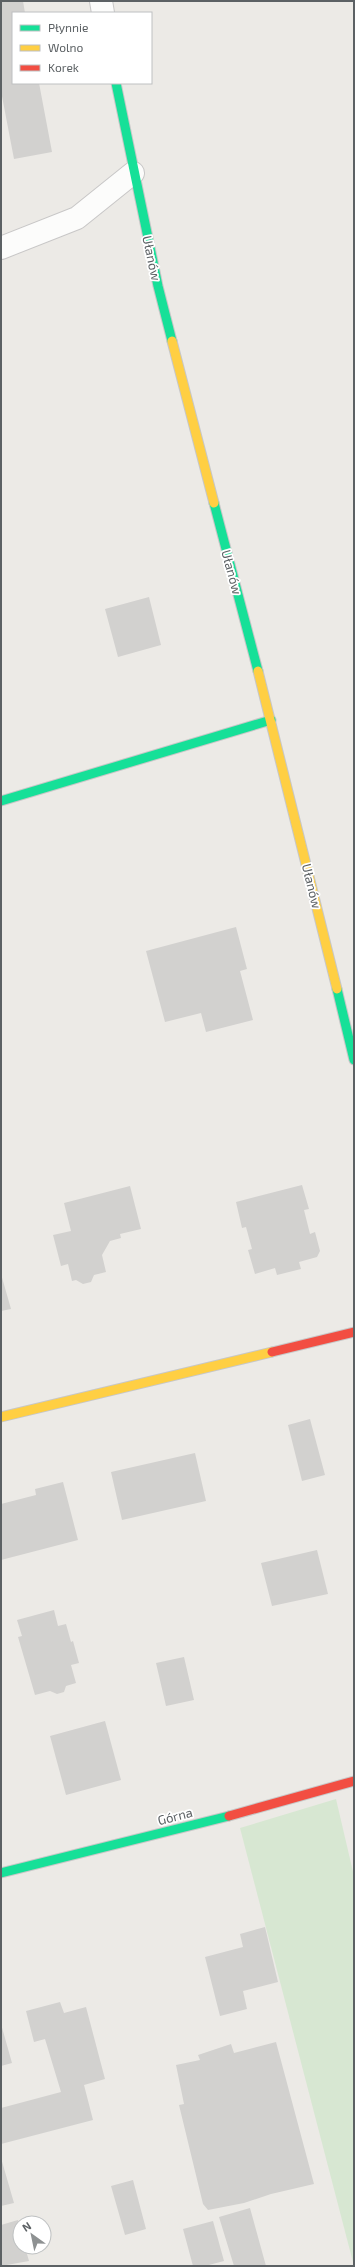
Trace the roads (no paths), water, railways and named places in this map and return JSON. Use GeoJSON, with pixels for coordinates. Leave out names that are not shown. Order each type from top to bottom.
{"type":"FeatureCollection","features":[{"type":"Feature","properties":{"kind":"street"},"geometry":{"type":"LineString","coordinates":[[101,1],[103,12]]}},
{"type":"Feature","properties":{"kind":"street","name":"Ułanów"},"geometry":{"type":"LineString","coordinates":[[116,84],[133,173],[158,286],[271,720],[354,1060]]}},
{"type":"Feature","properties":{"kind":"street"},"geometry":{"type":"LineString","coordinates":[[1,248],[77,218],[133,173]]}},
{"type":"Feature","properties":{"kind":"street"},"geometry":{"type":"LineString","coordinates":[[1,801],[271,720]]}},
{"type":"Feature","properties":{"kind":"street"},"geometry":{"type":"LineString","coordinates":[[1,1417],[354,1332]]}},
{"type":"Feature","properties":{"kind":"street","name":"Górna"},"geometry":{"type":"LineString","coordinates":[[1,1873],[252,1810],[354,1781]]}}]}
